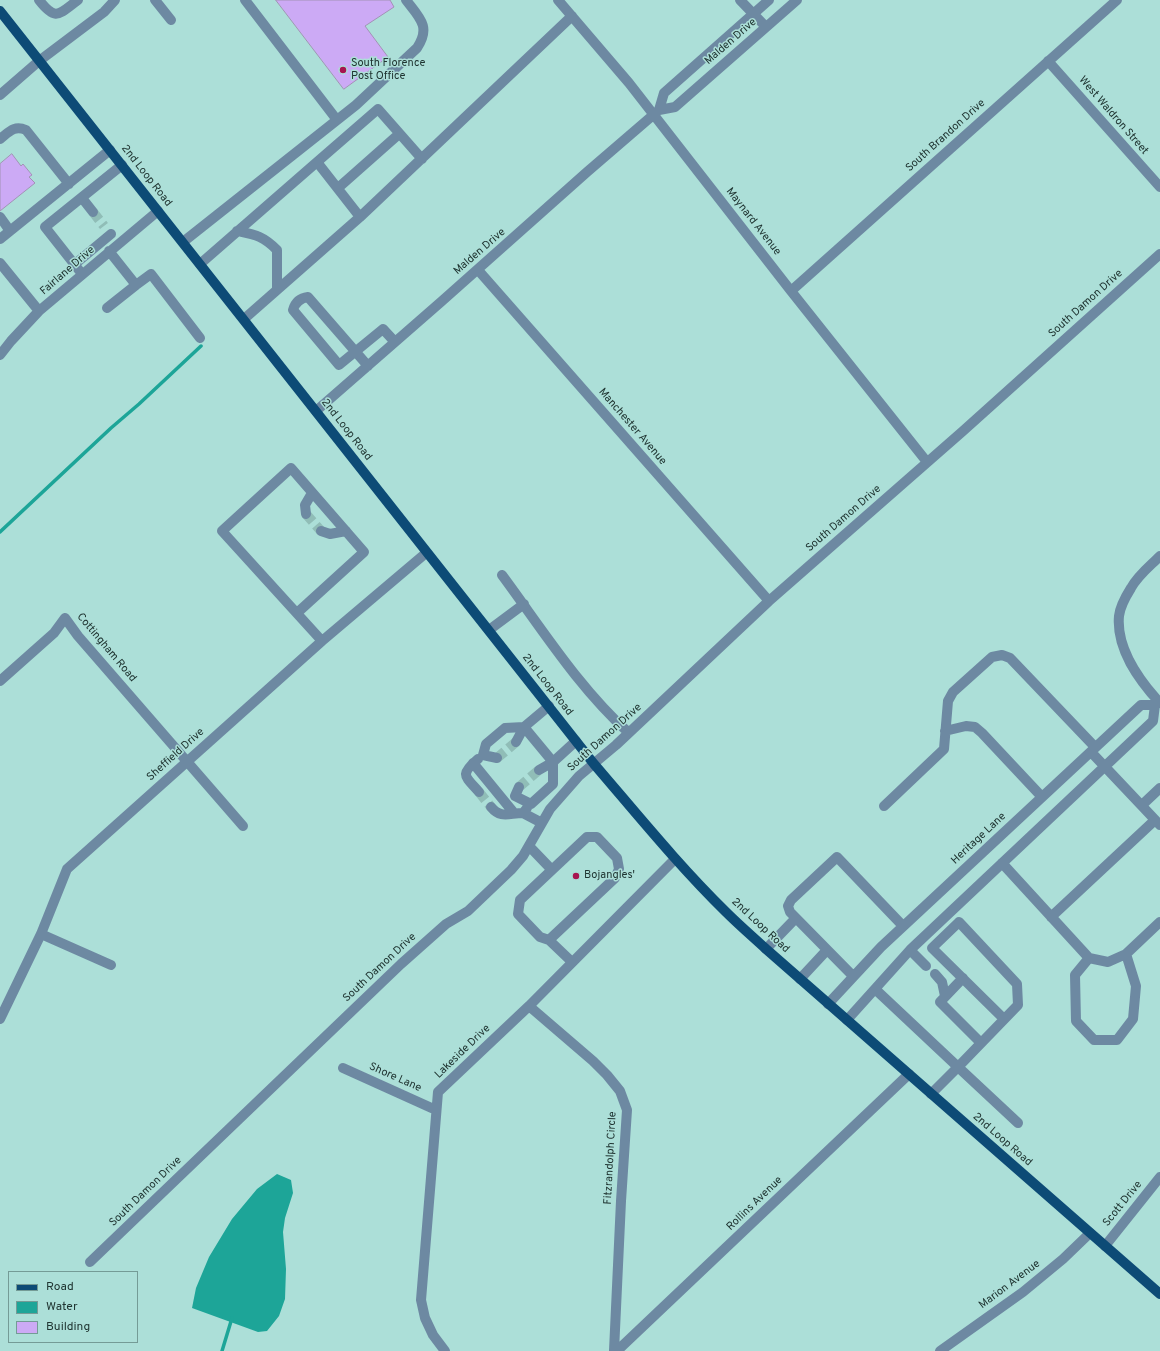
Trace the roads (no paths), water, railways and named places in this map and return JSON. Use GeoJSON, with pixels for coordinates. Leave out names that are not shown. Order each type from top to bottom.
{"type":"FeatureCollection","features":[{"type":"Feature","properties":{"kind":"main road","name":"2nd Loop Road"},"geometry":{"type":"LineString","coordinates":[[0,11],[244,319],[426,553],[489,630],[594,764],[643,823],[725,912],[1160,1294]]}},
{"type":"Feature","properties":{"kind":"street"},"geometry":{"type":"LineString","coordinates":[[39,0],[48,11],[56,14],[62,12],[78,0]]}},
{"type":"Feature","properties":{"kind":"street"},"geometry":{"type":"LineString","coordinates":[[0,95],[40,61],[99,16],[115,0]]}},
{"type":"Feature","properties":{"kind":"street"},"geometry":{"type":"LineString","coordinates":[[155,0],[170,20]]}},
{"type":"Feature","properties":{"kind":"street"},"geometry":{"type":"LineString","coordinates":[[245,0],[337,120]]}},
{"type":"Feature","properties":{"kind":"street"},"geometry":{"type":"LineString","coordinates":[[183,242],[356,105],[412,54],[422,40],[424,31],[419,17],[406,0]]}},
{"type":"Feature","properties":{"kind":"street","name":"Maynard Avenue"},"geometry":{"type":"LineString","coordinates":[[558,0],[624,77],[657,112],[791,291],[927,462]]}},
{"type":"Feature","properties":{"kind":"street"},"geometry":{"type":"LineString","coordinates":[[740,0],[766,27]]}},
{"type":"Feature","properties":{"kind":"street","name":"Malden Drive"},"geometry":{"type":"LineString","coordinates":[[657,112],[664,93],[769,0]]}},
{"type":"Feature","properties":{"kind":"street","name":"Malden Drive"},"geometry":{"type":"LineString","coordinates":[[316,411],[657,112],[675,107],[797,0]]}},
{"type":"Feature","properties":{"kind":"street","name":"South Brandon Drive"},"geometry":{"type":"LineString","coordinates":[[791,291],[1116,0]]}},
{"type":"Feature","properties":{"kind":"street"},"geometry":{"type":"LineString","coordinates":[[244,319],[360,217],[572,16]]}},
{"type":"Feature","properties":{"kind":"street","name":"West Waldron Street"},"geometry":{"type":"LineString","coordinates":[[1048,61],[1160,187]]}},
{"type":"Feature","properties":{"kind":"street"},"geometry":{"type":"LineString","coordinates":[[200,264],[378,109],[422,159]]}},
{"type":"Feature","properties":{"kind":"street"},"geometry":{"type":"LineString","coordinates":[[0,139],[13,128],[26,130],[68,184]]}},
{"type":"Feature","properties":{"kind":"street"},"geometry":{"type":"LineString","coordinates":[[338,188],[399,134]]}},
{"type":"Feature","properties":{"kind":"street"},"geometry":{"type":"LineString","coordinates":[[0,217],[4,234],[110,150]]}},
{"type":"Feature","properties":{"kind":"street"},"geometry":{"type":"LineString","coordinates":[[317,162],[360,217]]}},
{"type":"Feature","properties":{"kind":"street"},"geometry":{"type":"LineString","coordinates":[[82,274],[45,227],[122,165]]}},
{"type":"Feature","properties":{"kind":"street"},"geometry":{"type":"LineString","coordinates":[[82,198],[93,212]]}},
{"type":"Feature","properties":{"kind":"street","name":"Fairlane Drive"},"geometry":{"type":"LineString","coordinates":[[0,356],[11,341],[39,311],[158,211]]}},
{"type":"Feature","properties":{"kind":"street"},"geometry":{"type":"LineString","coordinates":[[104,226],[118,244]]}},
{"type":"Feature","properties":{"kind":"street"},"geometry":{"type":"LineString","coordinates":[[237,231],[258,236],[268,241],[277,250],[277,290]]}},
{"type":"Feature","properties":{"kind":"street"},"geometry":{"type":"LineString","coordinates":[[75,264],[111,234]]}},
{"type":"Feature","properties":{"kind":"street"},"geometry":{"type":"LineString","coordinates":[[109,251],[136,284]]}},
{"type":"Feature","properties":{"kind":"street","name":"South Damon Drive"},"geometry":{"type":"LineString","coordinates":[[90,1262],[401,964],[446,924],[468,911],[493,888],[523,856],[550,809],[579,776],[629,733],[769,600],[927,462],[1160,254]]}},
{"type":"Feature","properties":{"kind":"street"},"geometry":{"type":"LineString","coordinates":[[0,263],[39,311]]}},
{"type":"Feature","properties":{"kind":"street","name":"Manchester Avenue"},"geometry":{"type":"LineString","coordinates":[[478,270],[769,600]]}},
{"type":"Feature","properties":{"kind":"street"},"geometry":{"type":"LineString","coordinates":[[107,308],[136,284],[151,274],[200,338]]}},
{"type":"Feature","properties":{"kind":"street"},"geometry":{"type":"LineString","coordinates":[[368,366],[355,352],[308,297],[302,298],[294,305],[293,310],[339,365],[355,352],[383,329],[395,342]]}},
{"type":"Feature","properties":{"kind":"street"},"geometry":{"type":"LineString","coordinates":[[297,613],[364,552],[291,468],[222,531],[322,642]]}},
{"type":"Feature","properties":{"kind":"street"},"geometry":{"type":"LineString","coordinates":[[306,514],[305,505],[312,493]]}},
{"type":"Feature","properties":{"kind":"street"},"geometry":{"type":"LineString","coordinates":[[321,531],[330,534],[346,531]]}},
{"type":"Feature","properties":{"kind":"street","name":"Sheffield Drive"},"geometry":{"type":"LineString","coordinates":[[0,1019],[41,934],[67,868],[322,642],[426,553]]}},
{"type":"Feature","properties":{"kind":"street"},"geometry":{"type":"LineString","coordinates":[[847,1020],[910,950],[1153,721],[1158,703],[1142,682],[1129,661],[1123,647],[1119,620],[1122,605],[1131,587],[1138,577],[1160,556]]}},
{"type":"Feature","properties":{"kind":"street"},"geometry":{"type":"LineString","coordinates":[[502,575],[572,670],[600,704],[629,733]]}},
{"type":"Feature","properties":{"kind":"street"},"geometry":{"type":"LineString","coordinates":[[489,630],[524,604]]}},
{"type":"Feature","properties":{"kind":"street","name":"Cottingham Road"},"geometry":{"type":"LineString","coordinates":[[0,681],[54,633],[65,618],[78,636],[187,761]]}},
{"type":"Feature","properties":{"kind":"street"},"geometry":{"type":"LineString","coordinates":[[884,806],[944,748],[948,701],[953,692],[992,657],[1002,655],[1010,658],[1093,750],[1105,766],[1158,822],[1051,916]]}},
{"type":"Feature","properties":{"kind":"street","name":"Heritage Lane"},"geometry":{"type":"LineString","coordinates":[[828,1004],[881,947],[1141,705],[1158,703]]}},
{"type":"Feature","properties":{"kind":"street"},"geometry":{"type":"LineString","coordinates":[[516,742],[524,727],[549,706]]}},
{"type":"Feature","properties":{"kind":"street"},"geometry":{"type":"LineString","coordinates":[[945,731],[966,726],[975,727],[1042,797]]}},
{"type":"Feature","properties":{"kind":"street"},"geometry":{"type":"LineString","coordinates":[[479,792],[465,776],[465,772],[483,755],[486,744],[505,728],[524,727]]}},
{"type":"Feature","properties":{"kind":"street"},"geometry":{"type":"LineString","coordinates":[[491,807],[500,815],[518,813],[531,804],[553,784],[553,762],[524,727]]}},
{"type":"Feature","properties":{"kind":"street"},"geometry":{"type":"LineString","coordinates":[[539,770],[553,762],[576,741]]}},
{"type":"Feature","properties":{"kind":"street"},"geometry":{"type":"LineString","coordinates":[[483,755],[497,758]]}},
{"type":"Feature","properties":{"kind":"street"},"geometry":{"type":"LineString","coordinates":[[187,761],[243,826]]}},
{"type":"Feature","properties":{"kind":"street"},"geometry":{"type":"LineString","coordinates":[[473,763],[506,804],[518,813],[542,823]]}},
{"type":"Feature","properties":{"kind":"street"},"geometry":{"type":"LineString","coordinates":[[1142,805],[1160,788]]}},
{"type":"Feature","properties":{"kind":"street"},"geometry":{"type":"LineString","coordinates":[[506,804],[517,791],[531,804]]}},
{"type":"Feature","properties":{"kind":"street"},"geometry":{"type":"LineString","coordinates":[[550,940],[615,878],[619,869],[617,858],[597,837],[587,837],[520,900],[518,914],[540,938],[550,940],[572,962]]}},
{"type":"Feature","properties":{"kind":"street"},"geometry":{"type":"LineString","coordinates":[[529,846],[552,870]]}},
{"type":"Feature","properties":{"kind":"street"},"geometry":{"type":"LineString","coordinates":[[853,976],[795,919],[788,906],[791,900],[837,857],[903,926]]}},
{"type":"Feature","properties":{"kind":"street","name":"Lakeside Drive"},"geometry":{"type":"LineString","coordinates":[[445,1351],[433,1335],[425,1318],[421,1300],[438,1092],[529,1006],[675,858]]}},
{"type":"Feature","properties":{"kind":"street"},"geometry":{"type":"LineString","coordinates":[[1002,863],[1089,958],[1108,962],[1126,954],[1160,922]]}},
{"type":"Feature","properties":{"kind":"street"},"geometry":{"type":"LineString","coordinates":[[931,1094],[1018,1005],[1017,984],[949,913]]}},
{"type":"Feature","properties":{"kind":"street"},"geometry":{"type":"LineString","coordinates":[[766,949],[795,919]]}},
{"type":"Feature","properties":{"kind":"street"},"geometry":{"type":"LineString","coordinates":[[958,922],[932,948],[1004,1019]]}},
{"type":"Feature","properties":{"kind":"street"},"geometry":{"type":"LineString","coordinates":[[41,934],[111,965]]}},
{"type":"Feature","properties":{"kind":"street"},"geometry":{"type":"LineString","coordinates":[[800,979],[827,950]]}},
{"type":"Feature","properties":{"kind":"street"},"geometry":{"type":"LineString","coordinates":[[910,950],[926,966]]}},
{"type":"Feature","properties":{"kind":"street"},"geometry":{"type":"LineString","coordinates":[[1089,958],[1075,975],[1076,1021],[1094,1040],[1117,1040],[1133,1019],[1136,986],[1126,954]]}},
{"type":"Feature","properties":{"kind":"street"},"geometry":{"type":"LineString","coordinates":[[935,974],[942,982],[946,996]]}},
{"type":"Feature","properties":{"kind":"street"},"geometry":{"type":"LineString","coordinates":[[963,978],[940,1002],[981,1043]]}},
{"type":"Feature","properties":{"kind":"street"},"geometry":{"type":"LineString","coordinates":[[875,989],[1018,1123]]}},
{"type":"Feature","properties":{"kind":"street","name":"Fitzrandolph Circle"},"geometry":{"type":"LineString","coordinates":[[529,1006],[607,1075],[620,1091],[627,1110],[621,1201],[616,1351]]}},
{"type":"Feature","properties":{"kind":"street","name":"Shore Lane"},"geometry":{"type":"LineString","coordinates":[[343,1068],[436,1110]]}},
{"type":"Feature","properties":{"kind":"street","name":"Rollins Avenue"},"geometry":{"type":"LineString","coordinates":[[616,1351],[909,1074]]}},
{"type":"Feature","properties":{"kind":"street","name":"Scott Drive"},"geometry":{"type":"LineString","coordinates":[[1105,1246],[1160,1177]]}},
{"type":"Feature","properties":{"kind":"street","name":"Marion Avenue"},"geometry":{"type":"LineString","coordinates":[[940,1351],[1023,1292],[1063,1259],[1090,1233]]}},
{"type":"Feature","properties":{"kind":"water"},"geometry":{"type":"Polygon","coordinates":[[[277,1174],[291,1180],[293,1193],[285,1218],[283,1232],[286,1269],[285,1299],[279,1316],[267,1331],[258,1332],[192,1308],[196,1288],[209,1257],[232,1219],[257,1189],[277,1174]]]}},
{"type":"Feature","properties":{"kind":"waterway"},"geometry":{"type":"LineString","coordinates":[[0,532],[201,346]]}},
{"type":"Feature","properties":{"kind":"waterway"},"geometry":{"type":"LineString","coordinates":[[222,1351],[232,1318]]}},
{"type":"Feature","properties":{"kind":"tunnel"},"geometry":{"type":"LineString","coordinates":[[93,212],[104,226]]}},
{"type":"Feature","properties":{"kind":"tunnel"},"geometry":{"type":"LineString","coordinates":[[306,514],[321,531]]}},
{"type":"Feature","properties":{"kind":"tunnel"},"geometry":{"type":"LineString","coordinates":[[497,758],[516,742]]}},
{"type":"Feature","properties":{"kind":"tunnel"},"geometry":{"type":"LineString","coordinates":[[519,787],[539,770]]}},
{"type":"Feature","properties":{"kind":"tunnel"},"geometry":{"type":"LineString","coordinates":[[479,792],[491,807]]}},
{"type":"Feature","properties":{"kind":"place","name":"South Florence Post Office"},"geometry":{"type":"Point","coordinates":[343,70]}},
{"type":"Feature","properties":{"kind":"place","name":"Bojangles'"},"geometry":{"type":"Point","coordinates":[576,876]}}]}
